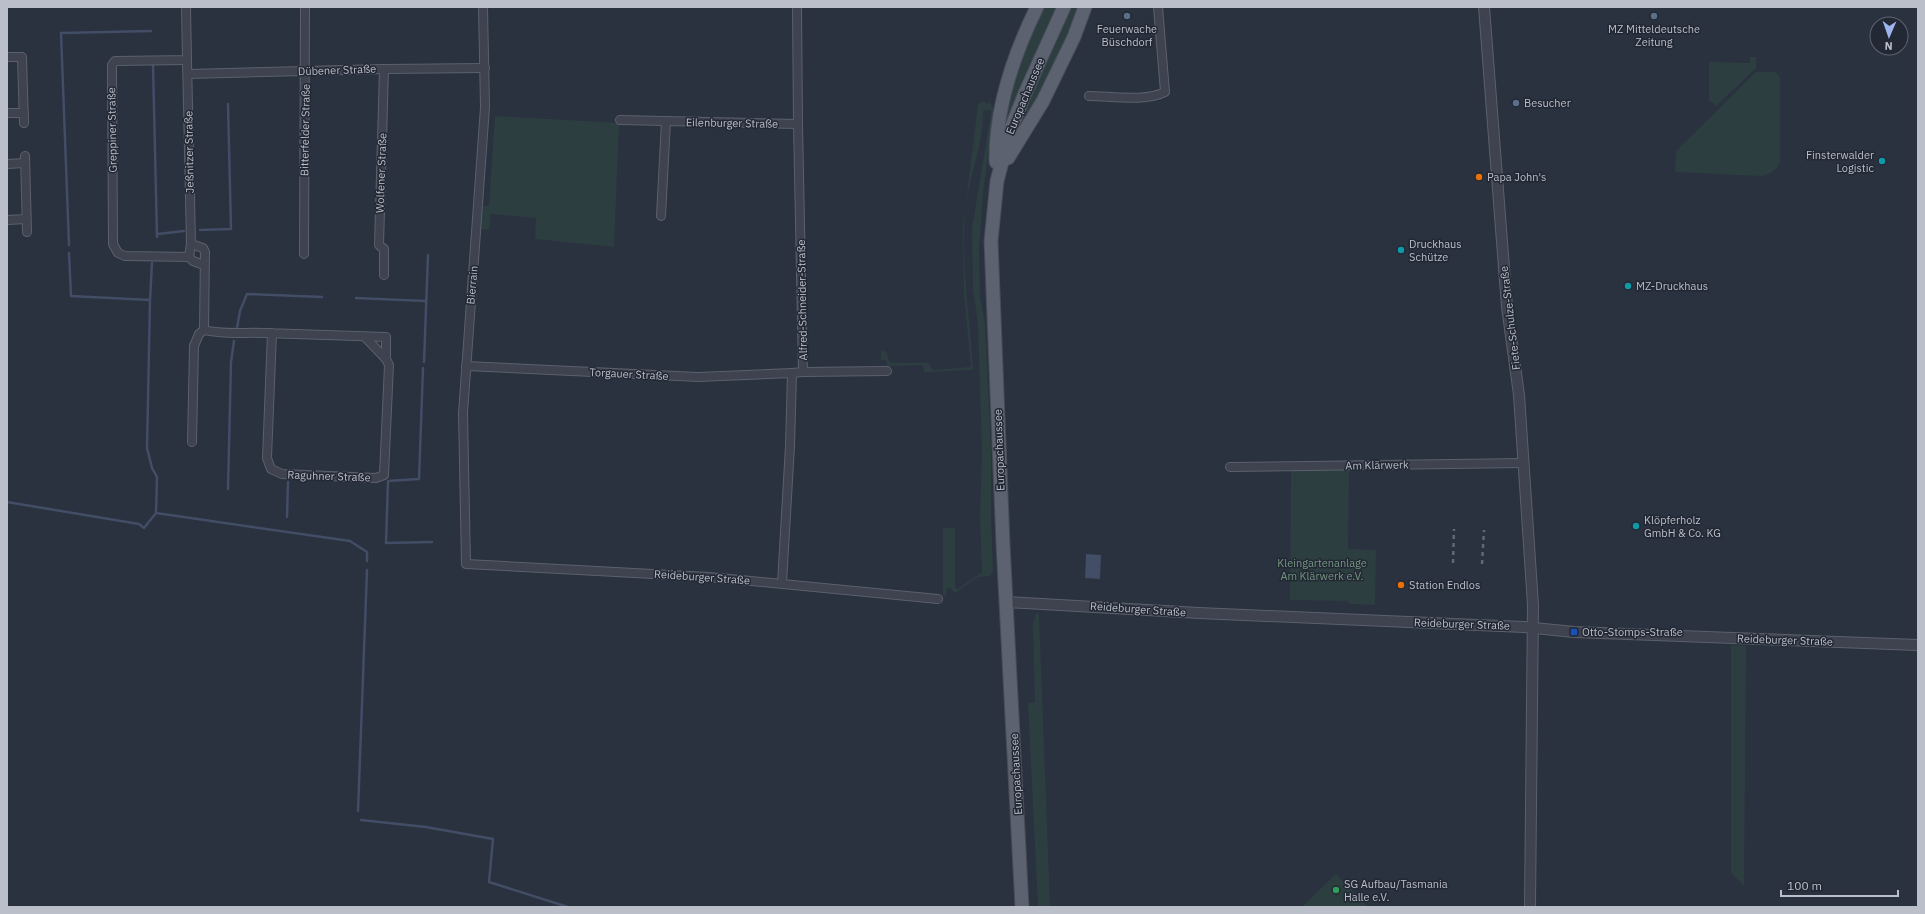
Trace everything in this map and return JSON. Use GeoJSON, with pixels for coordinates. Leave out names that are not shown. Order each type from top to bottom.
{"type":"FeatureCollection","features":[{"type":"Feature","properties":{"kind":"main road"},"geometry":{"type":"LineString","coordinates":[[997,181],[996,150],[1001,110],[1020,43],[1037,7]]}},
{"type":"Feature","properties":{"kind":"main road","name":"Europachaussee"},"geometry":{"type":"LineString","coordinates":[[1022,907],[1006,602],[991,265],[992,219],[997,181],[1004,151],[1017,111],[1064,7]]}},
{"type":"Feature","properties":{"kind":"main road"},"geometry":{"type":"LineString","coordinates":[[997,181],[1018,139],[1043,101],[1074,36],[1085,7]]}},
{"type":"Feature","properties":{"kind":"street"},"geometry":{"type":"LineString","coordinates":[[186,7],[187,60]]}},
{"type":"Feature","properties":{"kind":"street","name":"Bitterfelder Straße"},"geometry":{"type":"LineString","coordinates":[[304,254],[306,72],[305,7]]}},
{"type":"Feature","properties":{"kind":"street","name":"Bierrain"},"geometry":{"type":"LineString","coordinates":[[466,564],[463,413],[485,107],[483,7]]}},
{"type":"Feature","properties":{"kind":"street","name":"Alfred-Schneider-Straße"},"geometry":{"type":"LineString","coordinates":[[782,583],[790,446],[792,373],[803,372],[797,7]]}},
{"type":"Feature","properties":{"kind":"street"},"geometry":{"type":"LineString","coordinates":[[1089,96],[1141,97],[1156,96],[1165,92],[1158,7]]}},
{"type":"Feature","properties":{"kind":"street","name":"Fiete-Schulze-Straße"},"geometry":{"type":"LineString","coordinates":[[1484,7],[1506,307],[1519,395],[1533,606],[1533,628]]}},
{"type":"Feature","properties":{"kind":"street"},"geometry":{"type":"LineString","coordinates":[[7,58],[22,57],[24,123]]}},
{"type":"Feature","properties":{"kind":"street","name":"Jeßnitzer Straße"},"geometry":{"type":"LineString","coordinates":[[187,60],[192,244],[189,257]]}},
{"type":"Feature","properties":{"kind":"street","name":"Greppiner Straße"},"geometry":{"type":"LineString","coordinates":[[187,60],[115,61],[112,65],[113,244],[118,253],[125,256],[189,257]]}},
{"type":"Feature","properties":{"kind":"street","name":"Dübener Straße"},"geometry":{"type":"LineString","coordinates":[[188,74],[485,68]]}},
{"type":"Feature","properties":{"kind":"street","name":"Wolfener Straße"},"geometry":{"type":"LineString","coordinates":[[384,69],[380,245],[384,250],[384,275]]}},
{"type":"Feature","properties":{"kind":"street"},"geometry":{"type":"LineString","coordinates":[[7,113],[24,113]]}},
{"type":"Feature","properties":{"kind":"street","name":"Eilenburger Straße"},"geometry":{"type":"LineString","coordinates":[[620,120],[798,124]]}},
{"type":"Feature","properties":{"kind":"street"},"geometry":{"type":"LineString","coordinates":[[661,216],[666,121]]}},
{"type":"Feature","properties":{"kind":"street"},"geometry":{"type":"LineString","coordinates":[[7,164],[25,160],[27,232]]}},
{"type":"Feature","properties":{"kind":"street"},"geometry":{"type":"LineString","coordinates":[[7,220],[26,219]]}},
{"type":"Feature","properties":{"kind":"street"},"geometry":{"type":"LineString","coordinates":[[192,244],[203,248],[205,252],[204,330],[199,334],[194,346],[192,442]]}},
{"type":"Feature","properties":{"kind":"street"},"geometry":{"type":"LineString","coordinates":[[189,257],[193,261],[204,265]]}},
{"type":"Feature","properties":{"kind":"street","name":"Raguhner Straße"},"geometry":{"type":"LineString","coordinates":[[204,330],[215,333],[272,333],[386,337],[386,359],[389,365],[384,475],[376,478],[282,474],[271,469],[267,458],[272,333]]}},
{"type":"Feature","properties":{"kind":"street"},"geometry":{"type":"LineString","coordinates":[[365,337],[386,359]]}},
{"type":"Feature","properties":{"kind":"street","name":"Torgauer Straße"},"geometry":{"type":"LineString","coordinates":[[466,366],[698,377],[792,373]]}},
{"type":"Feature","properties":{"kind":"street"},"geometry":{"type":"LineString","coordinates":[[803,372],[888,371]]}},
{"type":"Feature","properties":{"kind":"street","name":"Am Klärwerk"},"geometry":{"type":"LineString","coordinates":[[1230,467],[1524,463]]}},
{"type":"Feature","properties":{"kind":"street","name":"Reideburger Straße"},"geometry":{"type":"LineString","coordinates":[[466,564],[685,575],[938,599]]}},
{"type":"Feature","properties":{"kind":"street","name":"Reideburger Straße"},"geometry":{"type":"LineString","coordinates":[[1006,602],[1199,613],[1533,628],[1574,632],[1918,645]]}},
{"type":"Feature","properties":{"kind":"street"},"geometry":{"type":"LineString","coordinates":[[1530,907],[1533,628]]}},
{"type":"Feature","properties":{"kind":"green space"},"geometry":{"type":"Polygon","coordinates":[[[1041,7],[1057,7],[1023,81],[1006,129],[1001,130],[1009,89],[1041,7]]]}},
{"type":"Feature","properties":{"kind":"green space"},"geometry":{"type":"Polygon","coordinates":[[[1071,7],[1081,7],[1045,89],[1011,147],[1015,128],[1071,7]]]}},
{"type":"Feature","properties":{"kind":"green space"},"geometry":{"type":"Polygon","coordinates":[[[1750,57],[1756,57],[1756,68],[1716,106],[1709,100],[1709,62],[1750,63],[1750,57]]]}},
{"type":"Feature","properties":{"kind":"green space"},"geometry":{"type":"Polygon","coordinates":[[[1756,72],[1775,72],[1780,77],[1780,161],[1776,169],[1762,176],[1675,172],[1676,151],[1756,72]]]}},
{"type":"Feature","properties":{"kind":"green space"},"geometry":{"type":"Polygon","coordinates":[[[988,97],[994,111],[983,193],[979,251],[980,297],[985,324],[991,448],[993,571],[990,576],[978,577],[955,593],[950,588],[947,588],[946,595],[942,597],[943,528],[955,528],[955,588],[958,589],[982,572],[980,518],[982,451],[978,323],[973,289],[972,229],[991,113],[990,110],[983,111],[981,135],[968,192],[964,225],[966,287],[973,370],[924,372],[923,365],[887,366],[886,360],[881,360],[881,350],[887,352],[888,360],[892,363],[928,363],[933,370],[971,367],[964,294],[963,227],[978,104],[983,101],[989,104],[988,97]]]}},
{"type":"Feature","properties":{"kind":"green space"},"geometry":{"type":"Polygon","coordinates":[[[495,116],[619,123],[614,247],[535,239],[536,218],[491,214],[489,230],[481,229],[483,206],[489,206],[495,116]]]}},
{"type":"Feature","properties":{"kind":"green space","name":"Kleingartenanlage Am Klärwerk e.V."},"geometry":{"type":"Polygon","coordinates":[[[1291,468],[1349,469],[1348,549],[1376,550],[1375,605],[1351,604],[1347,601],[1290,600],[1291,468]]]}},
{"type":"Feature","properties":{"kind":"green space"},"geometry":{"type":"Polygon","coordinates":[[[1036,614],[1039,614],[1050,907],[1038,907],[1028,703],[1035,702],[1033,623],[1036,614]]]}},
{"type":"Feature","properties":{"kind":"green space"},"geometry":{"type":"Polygon","coordinates":[[[1731,645],[1746,646],[1744,886],[1731,873],[1731,645]]]}},
{"type":"Feature","properties":{"kind":"green space","name":"SG Aufbau/Tasmania Halle e.V."},"geometry":{"type":"Polygon","coordinates":[[[1336,874],[1368,907],[1302,907],[1336,874]]]}},
{"type":"Feature","properties":{"kind":"water"},"geometry":{"type":"Polygon","coordinates":[[[1086,554],[1101,555],[1100,579],[1085,578],[1086,554]]]}},
{"type":"Feature","properties":{"kind":"waterway"},"geometry":{"type":"LineString","coordinates":[[69,245],[61,33],[151,31]]}},
{"type":"Feature","properties":{"kind":"waterway"},"geometry":{"type":"LineString","coordinates":[[153,65],[157,237]]}},
{"type":"Feature","properties":{"kind":"waterway"},"geometry":{"type":"LineString","coordinates":[[200,230],[231,229],[228,104]]}},
{"type":"Feature","properties":{"kind":"waterway"},"geometry":{"type":"LineString","coordinates":[[158,234],[184,231]]}},
{"type":"Feature","properties":{"kind":"waterway"},"geometry":{"type":"LineString","coordinates":[[69,253],[71,296],[150,300],[147,448],[152,468],[157,477],[156,513]]}},
{"type":"Feature","properties":{"kind":"waterway"},"geometry":{"type":"LineString","coordinates":[[424,362],[428,255]]}},
{"type":"Feature","properties":{"kind":"waterway"},"geometry":{"type":"LineString","coordinates":[[150,300],[152,263]]}},
{"type":"Feature","properties":{"kind":"waterway"},"geometry":{"type":"LineString","coordinates":[[237,328],[240,311],[247,294],[322,297]]}},
{"type":"Feature","properties":{"kind":"waterway"},"geometry":{"type":"LineString","coordinates":[[356,298],[426,301]]}},
{"type":"Feature","properties":{"kind":"waterway"},"geometry":{"type":"LineString","coordinates":[[228,489],[231,362],[234,341]]}},
{"type":"Feature","properties":{"kind":"waterway"},"geometry":{"type":"LineString","coordinates":[[423,368],[419,479],[388,481],[386,543],[432,542]]}},
{"type":"Feature","properties":{"kind":"waterway"},"geometry":{"type":"LineString","coordinates":[[287,517],[288,482]]}},
{"type":"Feature","properties":{"kind":"waterway"},"geometry":{"type":"LineString","coordinates":[[7,502],[139,524],[144,528],[156,513],[350,541],[367,552],[367,561]]}},
{"type":"Feature","properties":{"kind":"waterway"},"geometry":{"type":"LineString","coordinates":[[358,811],[367,570]]}},
{"type":"Feature","properties":{"kind":"waterway"},"geometry":{"type":"LineString","coordinates":[[361,820],[426,827],[493,839],[489,882],[568,907]]}},
{"type":"Feature","properties":{"kind":"railway"},"geometry":{"type":"LineString","coordinates":[[1453,563],[1454,529]]}},
{"type":"Feature","properties":{"kind":"railway"},"geometry":{"type":"LineString","coordinates":[[1482,564],[1484,530]]}},
{"type":"Feature","properties":{"kind":"place","name":"Feuerwache Büschdorf"},"geometry":{"type":"Point","coordinates":[1127,16]}},
{"type":"Feature","properties":{"kind":"place","name":"MZ Mitteldeutsche Zeitung"},"geometry":{"type":"Point","coordinates":[1654,16]}},
{"type":"Feature","properties":{"kind":"place","name":"Besucher"},"geometry":{"type":"Point","coordinates":[1516,103]}},
{"type":"Feature","properties":{"kind":"place","name":"Finsterwalder Logistic"},"geometry":{"type":"Point","coordinates":[1882,161]}},
{"type":"Feature","properties":{"kind":"place","name":"Papa John's"},"geometry":{"type":"Point","coordinates":[1479,177]}},
{"type":"Feature","properties":{"kind":"place","name":"Druckhaus Schütze"},"geometry":{"type":"Point","coordinates":[1401,250]}},
{"type":"Feature","properties":{"kind":"place","name":"MZ-Druckhaus"},"geometry":{"type":"Point","coordinates":[1628,286]}},
{"type":"Feature","properties":{"kind":"place","name":"Klöpferholz GmbH & Co. KG"},"geometry":{"type":"Point","coordinates":[1636,526]}},
{"type":"Feature","properties":{"kind":"place","name":"Station Endlos"},"geometry":{"type":"Point","coordinates":[1401,585]}},
{"type":"Feature","properties":{"kind":"place","name":"Otto-Stomps-Straße"},"geometry":{"type":"Point","coordinates":[1574,632]}},
{"type":"Feature","properties":{"kind":"place","name":"SG Aufbau/Tasmania Halle e.V."},"geometry":{"type":"Point","coordinates":[1336,890]}}]}
